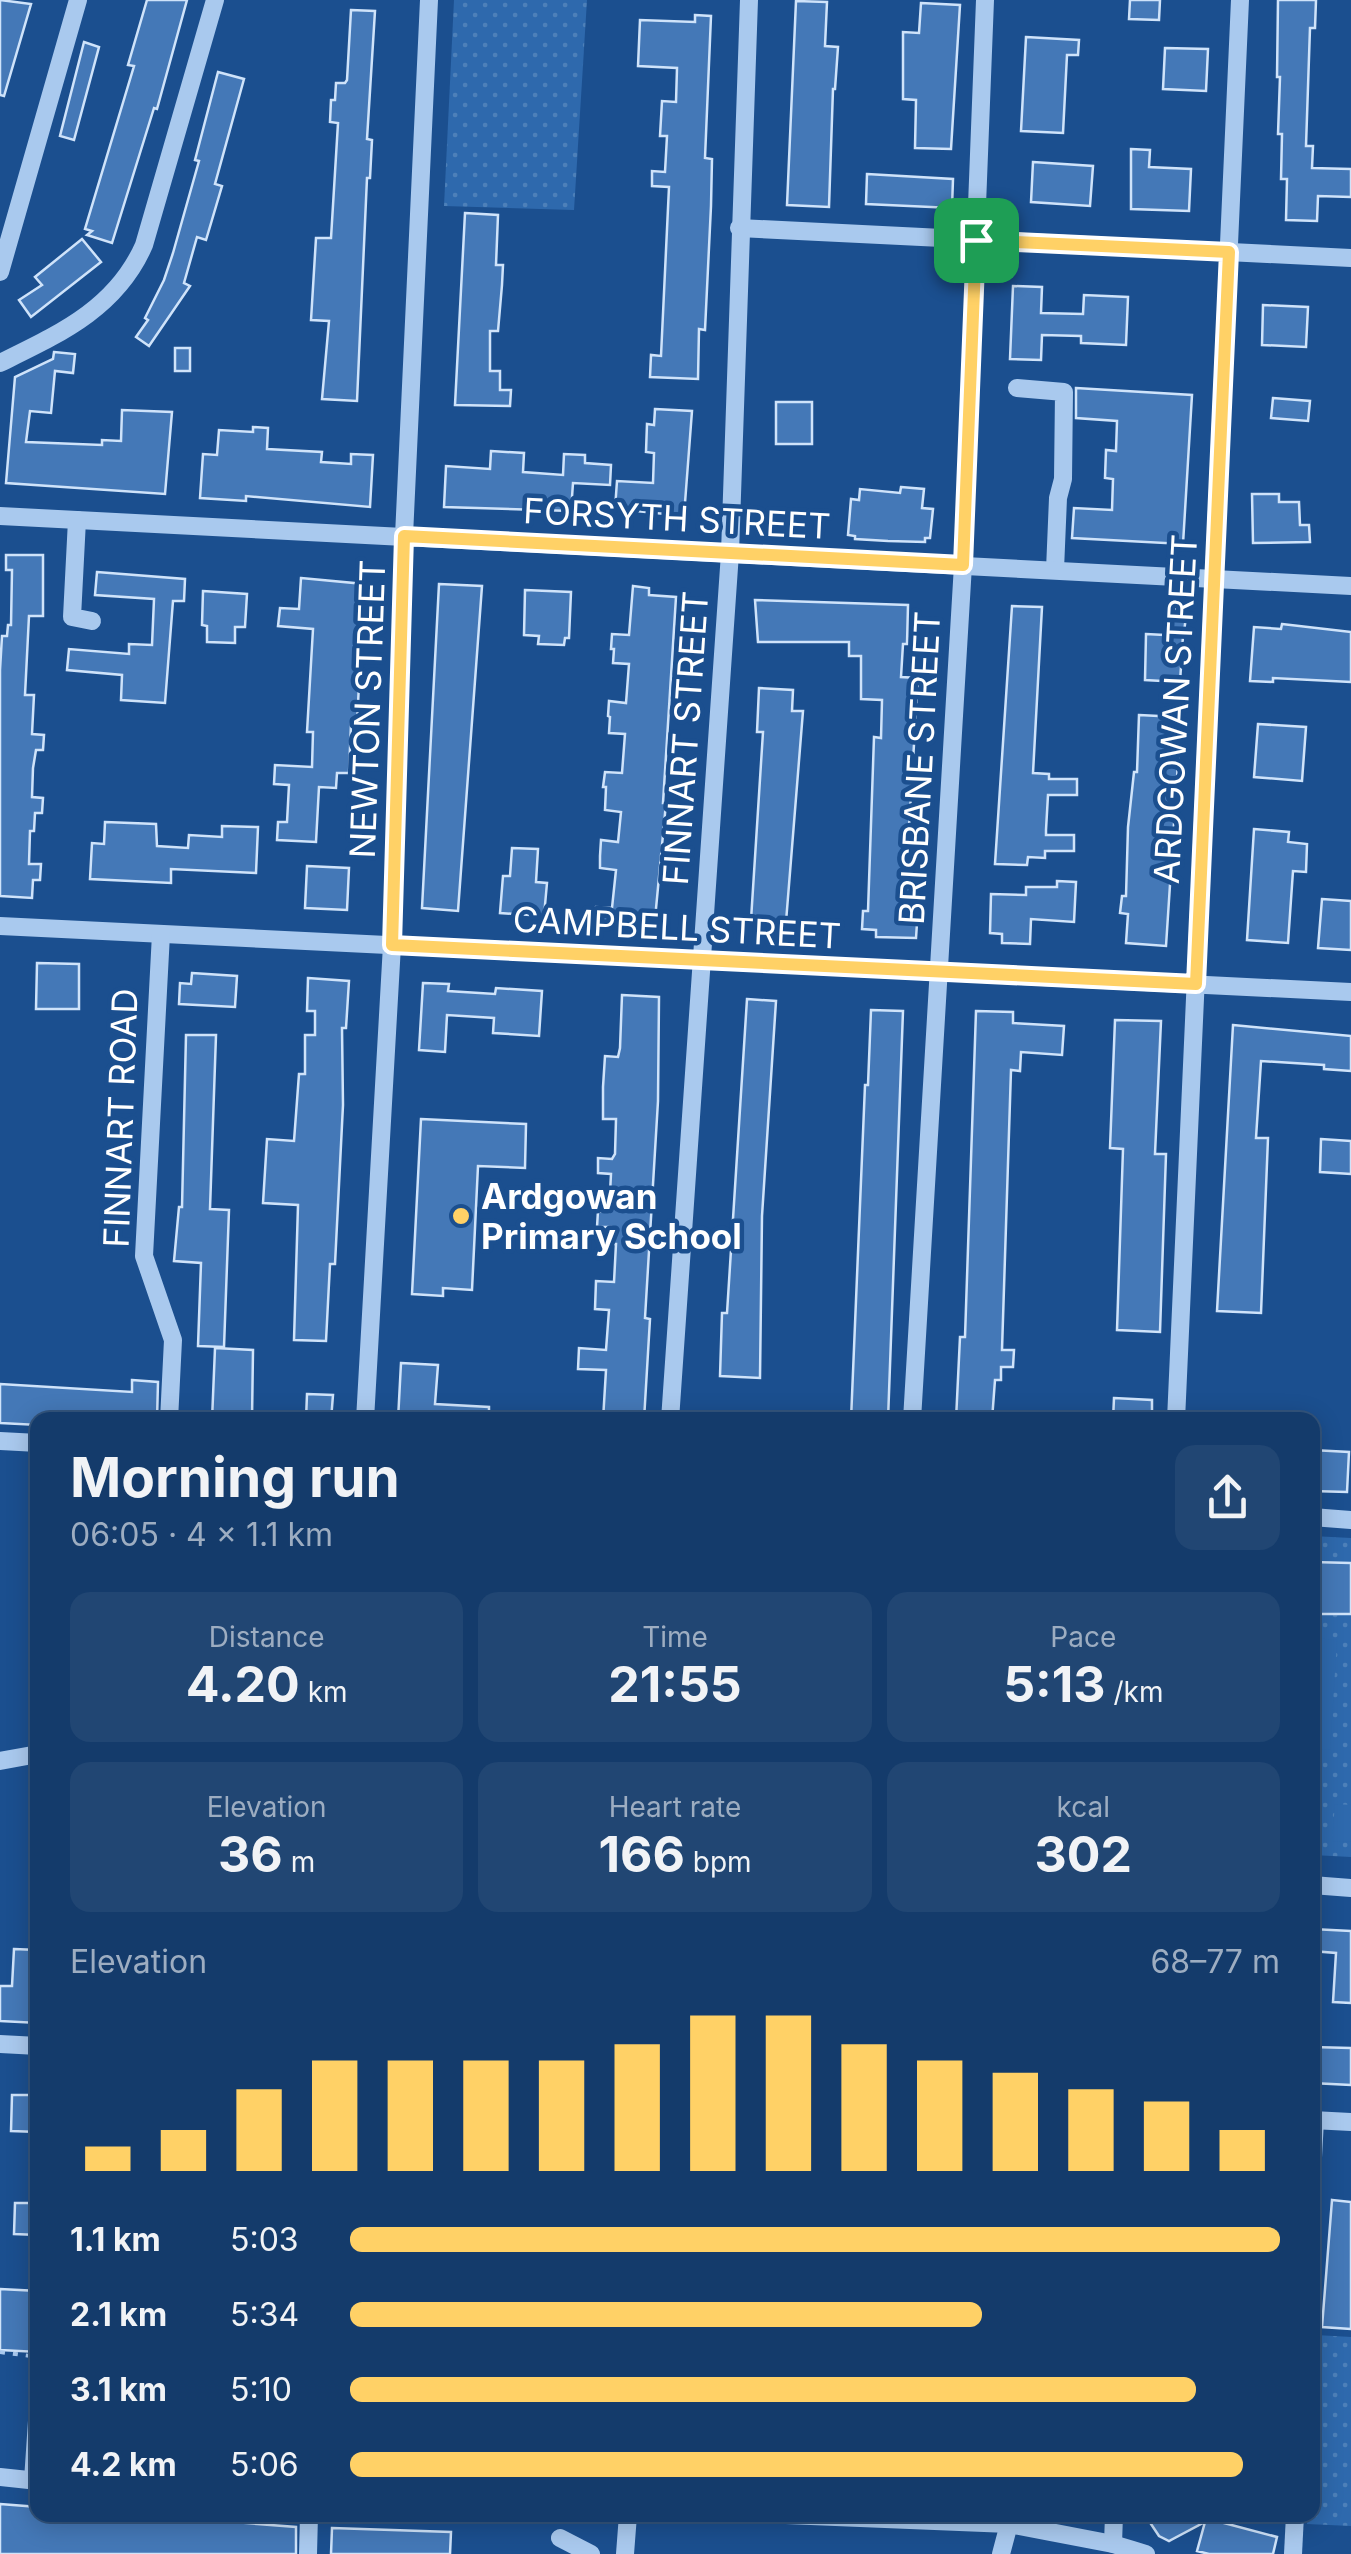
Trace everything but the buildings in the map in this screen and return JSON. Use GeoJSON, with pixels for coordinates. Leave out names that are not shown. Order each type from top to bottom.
{"type":"FeatureCollection","features":[{"type":"Feature","properties":{"kind":"street"},"geometry":{"type":"LineString","coordinates":[[0,272],[78,0]]}},
{"type":"Feature","properties":{"kind":"street"},"geometry":{"type":"LineString","coordinates":[[0,363],[73,327],[95,311],[134,269],[214,0]]}},
{"type":"Feature","properties":{"kind":"street","name":"NEWTON STREET"},"geometry":{"type":"LineString","coordinates":[[365,1412],[392,945],[404,536],[428,0]]}},
{"type":"Feature","properties":{"kind":"street","name":"FINNART STREET"},"geometry":{"type":"LineString","coordinates":[[671,1412],[730,553],[749,0]]}},
{"type":"Feature","properties":{"kind":"street","name":"BRISBANE STREET"},"geometry":{"type":"LineString","coordinates":[[912,1412],[963,565],[984,0]]}},
{"type":"Feature","properties":{"kind":"street","name":"ARDGOWAN STREET"},"geometry":{"type":"LineString","coordinates":[[1176,1412],[1240,0]]}},
{"type":"Feature","properties":{"kind":"street"},"geometry":{"type":"LineString","coordinates":[[739,228],[1351,258]]}},
{"type":"Feature","properties":{"kind":"street"},"geometry":{"type":"LineString","coordinates":[[1017,388],[1064,392],[1064,479],[1058,498],[1055,570]]}},
{"type":"Feature","properties":{"kind":"street","name":"FORSYTH STREET"},"geometry":{"type":"LineString","coordinates":[[0,516],[1351,586]]}},
{"type":"Feature","properties":{"kind":"street"},"geometry":{"type":"LineString","coordinates":[[77,520],[72,617],[92,621]]}},
{"type":"Feature","properties":{"kind":"street","name":"CAMPBELL STREET"},"geometry":{"type":"LineString","coordinates":[[0,926],[1351,992]]}},
{"type":"Feature","properties":{"kind":"street","name":"FINNART ROAD"},"geometry":{"type":"LineString","coordinates":[[161,934],[144,1256],[173,1340],[169,1412]]}},
{"type":"Feature","properties":{"kind":"street"},"geometry":{"type":"LineString","coordinates":[[0,1441],[30,1443]]}},
{"type":"Feature","properties":{"kind":"street"},"geometry":{"type":"LineString","coordinates":[[1320,1518],[1351,1520]]}},
{"type":"Feature","properties":{"kind":"street"},"geometry":{"type":"LineString","coordinates":[[0,1761],[30,1755]]}},
{"type":"Feature","properties":{"kind":"street"},"geometry":{"type":"LineString","coordinates":[[1320,1886],[1351,1888]]}},
{"type":"Feature","properties":{"kind":"street"},"geometry":{"type":"LineString","coordinates":[[0,2044],[30,2046]]}},
{"type":"Feature","properties":{"kind":"street"},"geometry":{"type":"LineString","coordinates":[[1320,2120],[1351,2122]]}},
{"type":"Feature","properties":{"kind":"street"},"geometry":{"type":"LineString","coordinates":[[0,2477],[30,2480]]}},
{"type":"Feature","properties":{"kind":"street"},"geometry":{"type":"LineString","coordinates":[[308,2554],[309,2522]]}},
{"type":"Feature","properties":{"kind":"street"},"geometry":{"type":"LineString","coordinates":[[626,2554],[628,2522]]}},
{"type":"Feature","properties":{"kind":"street"},"geometry":{"type":"LineString","coordinates":[[965,2522],[1010,2524],[1146,2554]]}},
{"type":"Feature","properties":{"kind":"street"},"geometry":{"type":"LineString","coordinates":[[1101,2546],[1111,2522]]}},
{"type":"Feature","properties":{"kind":"street"},"geometry":{"type":"LineString","coordinates":[[1293,2554],[1295,2522]]}},
{"type":"Feature","properties":{"kind":"street"},"geometry":{"type":"LineString","coordinates":[[1001,2554],[1010,2524]]}},
{"type":"Feature","properties":{"kind":"street"},"geometry":{"type":"LineString","coordinates":[[560,2538],[591,2554]]}},
{"type":"Feature","properties":{"kind":"path"},"geometry":{"type":"LineString","coordinates":[[0,2352],[30,2356]]}},
{"type":"Feature","properties":{"kind":"shaded area"},"geometry":{"type":"Polygon","coordinates":[[[454,0],[587,0],[574,210],[444,206],[454,0]]]}},
{"type":"Feature","properties":{"kind":"shaded area"},"geometry":{"type":"Polygon","coordinates":[[[1320,1536],[1351,1538],[1351,1857],[1320,1855],[1320,1536]]]}},
{"type":"Feature","properties":{"kind":"shaded area"},"geometry":{"type":"Polygon","coordinates":[[[1320,1639],[1337,1640],[1330,1750],[1320,1749],[1320,1639]]]}},
{"type":"Feature","properties":{"kind":"shaded area"},"geometry":{"type":"Polygon","coordinates":[[[1335,1804],[1351,1805],[1351,1842],[1332,1841],[1335,1804]]]}},
{"type":"Feature","properties":{"kind":"shaded area"},"geometry":{"type":"Polygon","coordinates":[[[1320,2335],[1351,2337],[1351,2526],[1307,2524],[1320,2522],[1320,2335]]]}},
{"type":"Feature","properties":{"kind":"place","name":"Ardgowan Primary School"},"geometry":{"type":"Point","coordinates":[461,1216]}},
{"type":"Feature","properties":{"kind":"route"},"geometry":{"type":"LineString","coordinates":[[976,240],[1229,252],[1196,984],[392,945],[404,536],[963,565],[976,240]]}}]}
